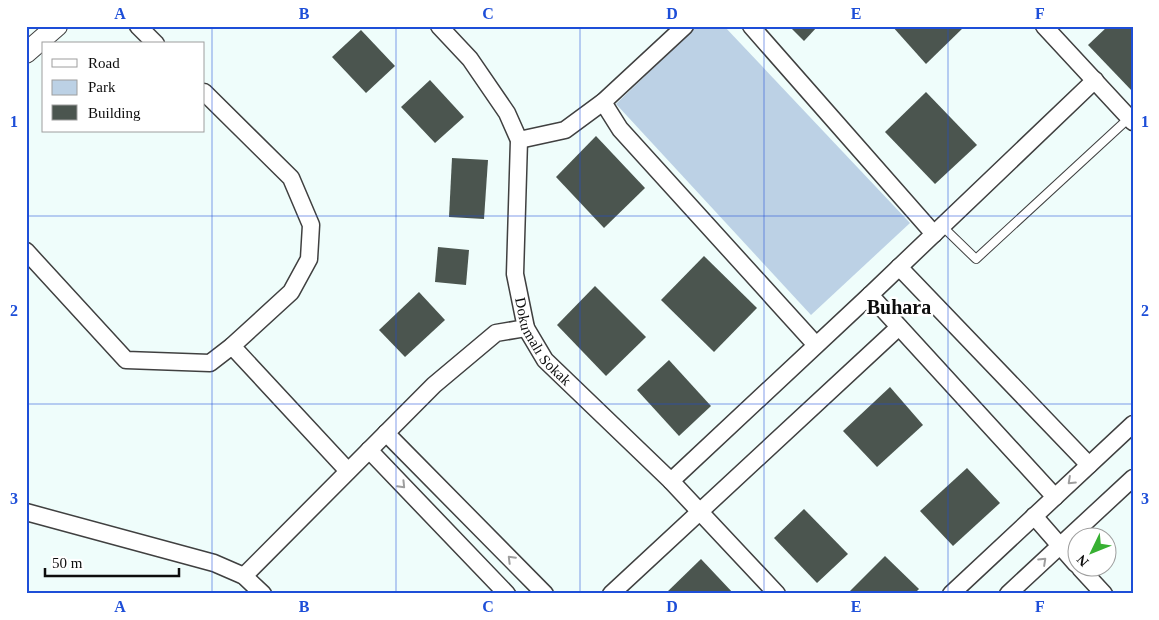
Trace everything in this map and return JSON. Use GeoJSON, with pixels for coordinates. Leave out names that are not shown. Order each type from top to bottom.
{"type":"FeatureCollection","features":[{"type":"Feature","properties":{"kind":"street"},"geometry":{"type":"LineString","coordinates":[[26,52],[57,26]]}},
{"type":"Feature","properties":{"kind":"street"},"geometry":{"type":"LineString","coordinates":[[138,26],[154,42]]}},
{"type":"Feature","properties":{"kind":"street","name":"Dokumalı Sokak"},"geometry":{"type":"LineString","coordinates":[[439,26],[470,59],[497,97],[507,113],[519,140],[515,274],[526,328],[545,360],[671,481],[777,594]]}},
{"type":"Feature","properties":{"kind":"street"},"geometry":{"type":"LineString","coordinates":[[519,140],[564,130],[603,102],[685,26]]}},
{"type":"Feature","properties":{"kind":"street"},"geometry":{"type":"LineString","coordinates":[[751,26],[938,230]]}},
{"type":"Feature","properties":{"kind":"street"},"geometry":{"type":"LineString","coordinates":[[1044,26],[1131,120]]}},
{"type":"Feature","properties":{"kind":"street"},"geometry":{"type":"LineString","coordinates":[[671,481],[870,295],[1095,80]]}},
{"type":"Feature","properties":{"kind":"street"},"geometry":{"type":"LineString","coordinates":[[26,251],[126,360],[210,363],[232,346],[291,292],[309,259],[311,225],[291,178],[205,93]]}},
{"type":"Feature","properties":{"kind":"street"},"geometry":{"type":"LineString","coordinates":[[603,102],[620,129],[816,345]]}},
{"type":"Feature","properties":{"kind":"street"},"geometry":{"type":"LineString","coordinates":[[899,267],[1089,465]]}},
{"type":"Feature","properties":{"kind":"street"},"geometry":{"type":"LineString","coordinates":[[870,295],[1055,497]]}},
{"type":"Feature","properties":{"kind":"street"},"geometry":{"type":"LineString","coordinates":[[611,594],[898,327]]}},
{"type":"Feature","properties":{"kind":"street"},"geometry":{"type":"LineString","coordinates":[[244,576],[434,385],[496,333],[526,328]]}},
{"type":"Feature","properties":{"kind":"street"},"geometry":{"type":"LineString","coordinates":[[232,346],[348,471]]}},
{"type":"Feature","properties":{"kind":"street"},"geometry":{"type":"LineString","coordinates":[[951,594],[1133,424]]}},
{"type":"Feature","properties":{"kind":"street"},"geometry":{"type":"LineString","coordinates":[[386,433],[545,594]]}},
{"type":"Feature","properties":{"kind":"street"},"geometry":{"type":"LineString","coordinates":[[368,450],[507,594]]}},
{"type":"Feature","properties":{"kind":"street"},"geometry":{"type":"LineString","coordinates":[[1008,594],[1133,478]]}},
{"type":"Feature","properties":{"kind":"street"},"geometry":{"type":"LineString","coordinates":[[26,512],[214,563],[244,576],[263,594]]}},
{"type":"Feature","properties":{"kind":"street"},"geometry":{"type":"LineString","coordinates":[[1034,516],[1066,552]]}},
{"type":"Feature","properties":{"kind":"street"},"geometry":{"type":"LineString","coordinates":[[1089,578],[1104,594]]}},
{"type":"Feature","properties":{"kind":"lane"},"geometry":{"type":"LineString","coordinates":[[938,230],[976,259],[1131,120]]}},
{"type":"Feature","properties":{"kind":"green space"},"geometry":{"type":"Polygon","coordinates":[[[697,26],[724,26],[910,223],[811,315],[616,104],[697,26]]]}},
{"type":"Feature","properties":{"kind":"building"},"geometry":{"type":"Polygon","coordinates":[[[789,26],[818,26],[804,41],[789,26]]]}},
{"type":"Feature","properties":{"kind":"building"},"geometry":{"type":"Polygon","coordinates":[[[892,26],[965,26],[926,64],[892,26]]]}},
{"type":"Feature","properties":{"kind":"building"},"geometry":{"type":"Polygon","coordinates":[[[1108,26],[1133,26],[1133,92],[1088,45],[1108,26]]]}},
{"type":"Feature","properties":{"kind":"building"},"geometry":{"type":"Polygon","coordinates":[[[361,30],[395,66],[366,93],[332,57],[361,30]]]}},
{"type":"Feature","properties":{"kind":"building"},"geometry":{"type":"Polygon","coordinates":[[[430,80],[464,117],[435,143],[401,107],[430,80]]]}},
{"type":"Feature","properties":{"kind":"building"},"geometry":{"type":"Polygon","coordinates":[[[926,92],[977,145],[935,184],[885,132],[926,92]]]}},
{"type":"Feature","properties":{"kind":"building"},"geometry":{"type":"Polygon","coordinates":[[[596,136],[645,188],[604,228],[556,177],[596,136]]]}},
{"type":"Feature","properties":{"kind":"building"},"geometry":{"type":"Polygon","coordinates":[[[452,158],[488,160],[484,219],[449,217],[452,158]]]}},
{"type":"Feature","properties":{"kind":"building"},"geometry":{"type":"Polygon","coordinates":[[[438,247],[469,250],[466,285],[435,282],[438,247]]]}},
{"type":"Feature","properties":{"kind":"building"},"geometry":{"type":"Polygon","coordinates":[[[704,256],[757,308],[714,352],[661,300],[704,256]]]}},
{"type":"Feature","properties":{"kind":"building"},"geometry":{"type":"Polygon","coordinates":[[[595,286],[646,337],[606,376],[557,325],[595,286]]]}},
{"type":"Feature","properties":{"kind":"building"},"geometry":{"type":"Polygon","coordinates":[[[419,292],[445,320],[405,357],[379,330],[419,292]]]}},
{"type":"Feature","properties":{"kind":"building"},"geometry":{"type":"Polygon","coordinates":[[[669,360],[711,406],[679,436],[637,390],[669,360]]]}},
{"type":"Feature","properties":{"kind":"building"},"geometry":{"type":"Polygon","coordinates":[[[890,387],[923,425],[877,467],[843,431],[890,387]]]}},
{"type":"Feature","properties":{"kind":"building"},"geometry":{"type":"Polygon","coordinates":[[[967,468],[1000,503],[953,546],[920,511],[967,468]]]}},
{"type":"Feature","properties":{"kind":"building"},"geometry":{"type":"Polygon","coordinates":[[[804,509],[848,554],[817,583],[774,538],[804,509]]]}},
{"type":"Feature","properties":{"kind":"building"},"geometry":{"type":"Polygon","coordinates":[[[885,556],[919,589],[914,594],[847,594],[885,556]]]}},
{"type":"Feature","properties":{"kind":"building"},"geometry":{"type":"Polygon","coordinates":[[[701,559],[734,594],[665,594],[701,559]]]}},
{"type":"Feature","properties":{"kind":"district","name":"Buhara"},"geometry":{"type":"Point","coordinates":[899,307]}}]}
